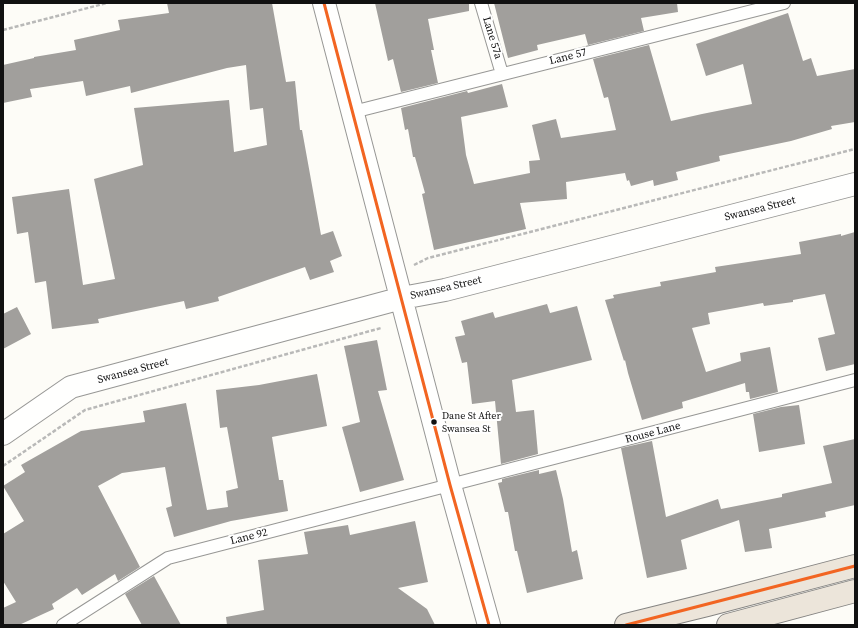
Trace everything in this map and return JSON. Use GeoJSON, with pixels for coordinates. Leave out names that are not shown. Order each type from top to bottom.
{"type":"FeatureCollection","features":[{"type":"Feature","properties":{"kind":"highway"},"geometry":{"type":"LineString","coordinates":[[626,625],[855,566]]}},
{"type":"Feature","properties":{"kind":"highway"},"geometry":{"type":"LineString","coordinates":[[728,625],[855,591]]}},
{"type":"Feature","properties":{"kind":"street"},"geometry":{"type":"LineString","coordinates":[[324,3],[450,486],[488,625]]}},
{"type":"Feature","properties":{"kind":"street","name":"Swansea Street"},"geometry":{"type":"LineString","coordinates":[[3,434],[71,387],[402,298],[453,288],[855,184]]}},
{"type":"Feature","properties":{"kind":"lane","name":"Lane 57a"},"geometry":{"type":"LineString","coordinates":[[481,3],[502,74]]}},
{"type":"Feature","properties":{"kind":"lane","name":"Lane 57"},"geometry":{"type":"LineString","coordinates":[[353,112],[784,3]]}},
{"type":"Feature","properties":{"kind":"lane","name":"Rouse Lane"},"geometry":{"type":"LineString","coordinates":[[450,486],[855,380]]}},
{"type":"Feature","properties":{"kind":"lane","name":"Lane 92"},"geometry":{"type":"LineString","coordinates":[[63,625],[168,558],[450,486]]}},
{"type":"Feature","properties":{"kind":"path"},"geometry":{"type":"LineString","coordinates":[[3,30],[107,3]]}},
{"type":"Feature","properties":{"kind":"path"},"geometry":{"type":"LineString","coordinates":[[412,266],[428,258],[855,149]]}},
{"type":"Feature","properties":{"kind":"path"},"geometry":{"type":"LineString","coordinates":[[3,466],[85,410],[381,328]]}},
{"type":"Feature","properties":{"kind":"building"},"geometry":{"type":"Polygon","coordinates":[[[167,3],[272,3],[286,82],[295,81],[300,130],[302,130],[321,235],[333,231],[342,256],[330,261],[334,272],[310,280],[305,267],[218,297],[219,301],[186,309],[184,301],[98,319],[99,323],[52,329],[46,281],[35,283],[28,232],[17,234],[12,197],[69,189],[83,285],[115,279],[94,179],[143,165],[134,108],[229,100],[234,152],[267,145],[263,108],[250,110],[246,65],[227,68],[131,93],[130,86],[86,96],[83,81],[30,89],[32,97],[3,103],[3,65],[34,57],[76,50],[74,40],[120,30],[118,20],[169,13],[167,3]]]}},
{"type":"Feature","properties":{"kind":"building"},"geometry":{"type":"Polygon","coordinates":[[[375,3],[469,3],[469,11],[428,19],[434,50],[431,50],[438,83],[401,92],[393,59],[388,61],[375,3]]]}},
{"type":"Feature","properties":{"kind":"building"},"geometry":{"type":"Polygon","coordinates":[[[494,3],[677,3],[678,12],[641,18],[644,31],[588,45],[585,34],[537,45],[538,50],[508,58],[494,3]]]}},
{"type":"Feature","properties":{"kind":"building"},"geometry":{"type":"Polygon","coordinates":[[[788,13],[803,61],[811,58],[817,76],[855,69],[855,122],[831,126],[832,129],[791,141],[719,156],[720,161],[676,172],[678,180],[654,186],[653,180],[631,186],[629,180],[627,181],[625,173],[566,182],[567,199],[520,203],[526,229],[434,250],[422,194],[425,193],[415,157],[413,157],[408,129],[405,130],[401,108],[467,91],[468,93],[502,84],[508,107],[461,117],[466,155],[474,184],[530,173],[529,161],[540,160],[532,125],[556,119],[561,138],[616,130],[608,97],[604,98],[593,59],[649,45],[671,121],[752,104],[743,64],[706,76],[696,44],[788,13]]]}},
{"type":"Feature","properties":{"kind":"building"},"geometry":{"type":"Polygon","coordinates":[[[855,232],[855,364],[826,371],[818,338],[835,334],[825,294],[793,300],[793,302],[764,306],[763,303],[708,313],[710,324],[692,328],[706,372],[741,361],[740,353],[770,347],[778,392],[750,399],[749,392],[746,392],[745,383],[682,402],[683,408],[642,420],[625,360],[624,361],[605,300],[614,298],[613,295],[661,286],[660,282],[716,272],[715,267],[801,254],[799,242],[841,234],[841,236],[855,232]]]}},
{"type":"Feature","properties":{"kind":"building"},"geometry":{"type":"Polygon","coordinates":[[[547,304],[550,313],[577,306],[592,360],[512,380],[516,412],[534,410],[538,454],[501,464],[495,401],[472,404],[467,362],[462,363],[455,337],[465,335],[461,321],[493,312],[495,318],[547,304]]]}},
{"type":"Feature","properties":{"kind":"building"},"geometry":{"type":"Polygon","coordinates":[[[17,307],[31,334],[3,349],[3,314],[17,307]]]}},
{"type":"Feature","properties":{"kind":"building"},"geometry":{"type":"Polygon","coordinates":[[[377,340],[387,390],[378,391],[404,480],[360,492],[342,427],[360,422],[344,346],[377,340]]]}},
{"type":"Feature","properties":{"kind":"building"},"geometry":{"type":"Polygon","coordinates":[[[317,374],[327,426],[272,437],[279,480],[283,480],[288,511],[231,521],[174,537],[166,508],[172,506],[165,467],[122,473],[98,486],[140,567],[118,581],[115,574],[82,595],[77,588],[52,604],[54,609],[19,625],[3,625],[3,608],[16,602],[3,581],[3,534],[24,521],[3,486],[25,472],[21,465],[81,431],[145,422],[143,411],[186,403],[207,510],[228,507],[226,491],[238,488],[227,427],[220,428],[216,390],[259,385],[317,374]]]}},
{"type":"Feature","properties":{"kind":"building"},"geometry":{"type":"Polygon","coordinates":[[[799,405],[805,444],[759,452],[753,414],[781,407],[799,405]]]}},
{"type":"Feature","properties":{"kind":"building"},"geometry":{"type":"Polygon","coordinates":[[[855,439],[855,505],[825,512],[826,517],[769,529],[772,548],[745,552],[739,520],[681,540],[687,569],[647,578],[621,448],[652,441],[666,517],[718,499],[721,509],[782,497],[782,494],[832,483],[823,446],[855,439]]]}},
{"type":"Feature","properties":{"kind":"building"},"geometry":{"type":"Polygon","coordinates":[[[539,470],[539,474],[556,470],[563,499],[572,552],[577,550],[583,579],[527,593],[517,551],[515,551],[508,512],[505,512],[498,483],[502,482],[502,479],[539,470]]]}},
{"type":"Feature","properties":{"kind":"building"},"geometry":{"type":"Polygon","coordinates":[[[415,521],[428,582],[398,588],[427,609],[435,625],[227,625],[226,617],[264,610],[258,560],[308,554],[304,532],[348,525],[350,535],[415,521]]]}},
{"type":"Feature","properties":{"kind":"building"},"geometry":{"type":"Polygon","coordinates":[[[154,576],[181,625],[142,625],[125,594],[154,576]]]}},
{"type":"Feature","properties":{"kind":"transit line"},"geometry":{"type":"LineString","coordinates":[[324,3],[450,485],[489,625]]}},
{"type":"Feature","properties":{"kind":"transit line"},"geometry":{"type":"LineString","coordinates":[[626,625],[855,566]]}},
{"type":"Feature","properties":{"kind":"place","name":"Dane St After Swansea St"},"geometry":{"type":"Point","coordinates":[434,422]}}]}
